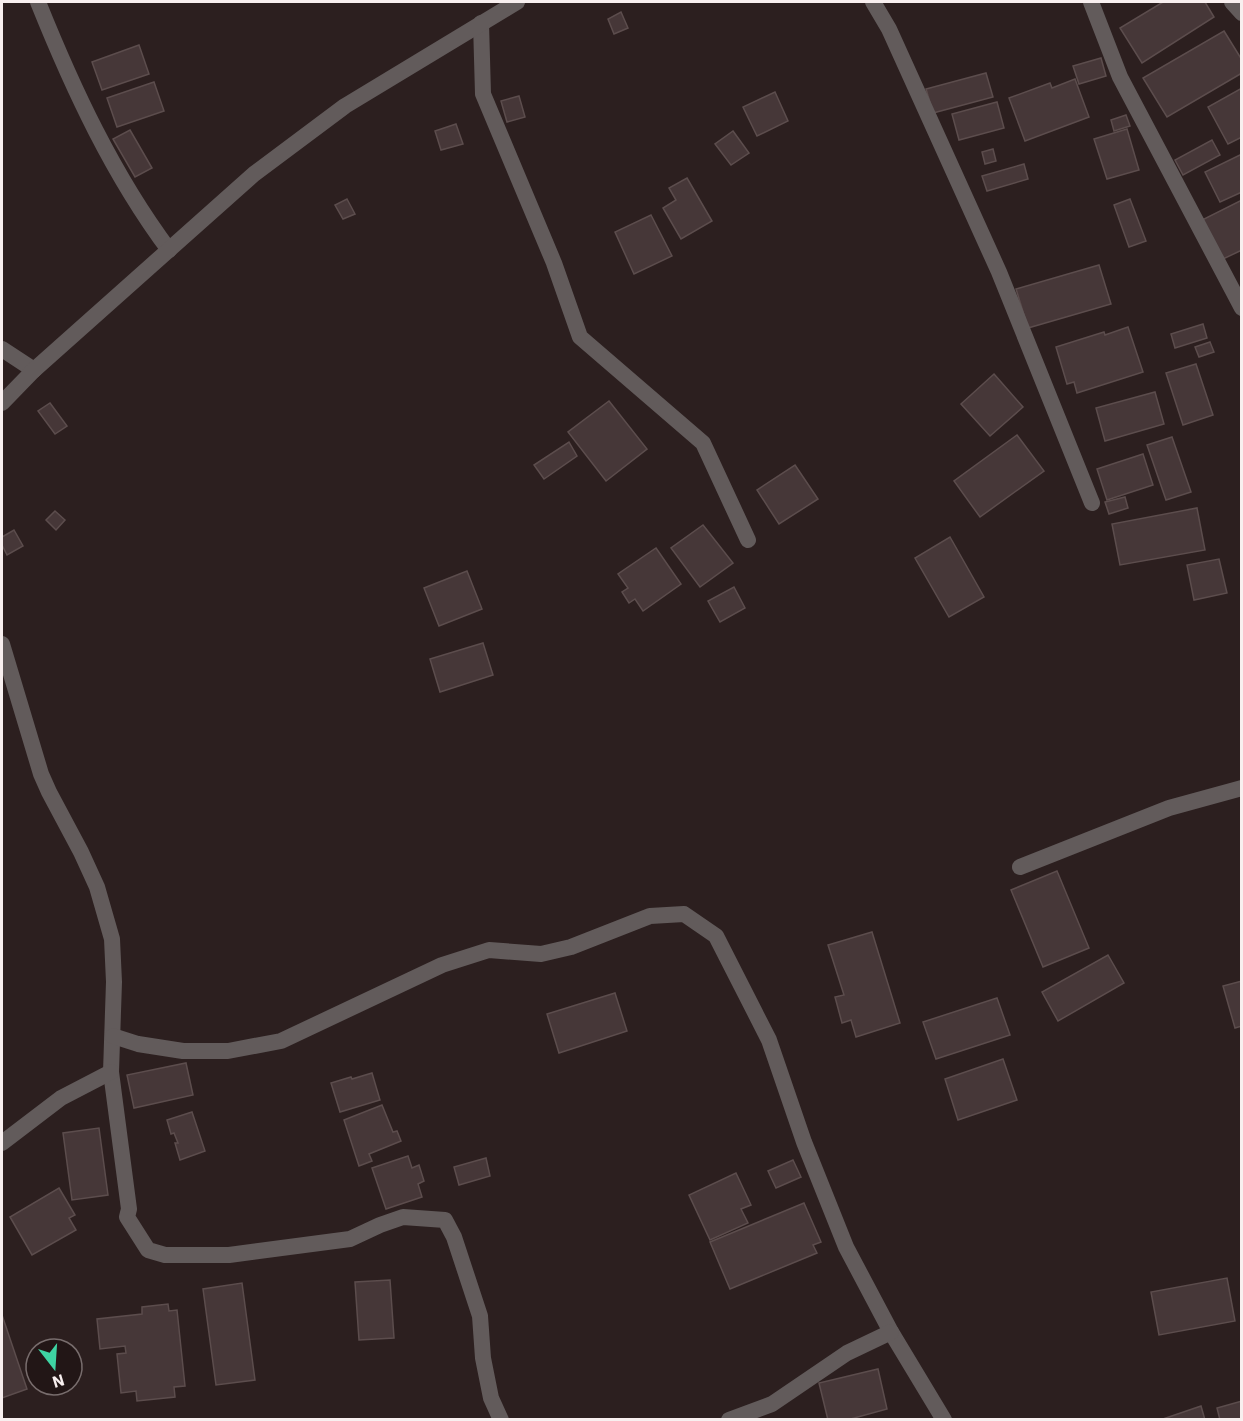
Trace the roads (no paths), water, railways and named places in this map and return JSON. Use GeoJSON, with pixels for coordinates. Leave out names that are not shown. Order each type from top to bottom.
{"type":"FeatureCollection","features":[{"type":"Feature","properties":{"kind":"street"},"geometry":{"type":"LineString","coordinates":[[38,2],[81,103],[137,206],[170,250]]}},
{"type":"Feature","properties":{"kind":"street"},"geometry":{"type":"LineString","coordinates":[[2,403],[34,369],[255,174],[345,106],[517,2]]}},
{"type":"Feature","properties":{"kind":"street"},"geometry":{"type":"LineString","coordinates":[[873,2],[889,29],[999,272],[1092,503]]}},
{"type":"Feature","properties":{"kind":"street"},"geometry":{"type":"LineString","coordinates":[[1091,2],[1120,77],[1242,308]]}},
{"type":"Feature","properties":{"kind":"street"},"geometry":{"type":"LineString","coordinates":[[1232,2],[1242,13]]}},
{"type":"Feature","properties":{"kind":"street"},"geometry":{"type":"LineString","coordinates":[[481,23],[483,93],[554,263],[580,337],[703,443],[748,540]]}},
{"type":"Feature","properties":{"kind":"street"},"geometry":{"type":"LineString","coordinates":[[2,349],[34,369]]}},
{"type":"Feature","properties":{"kind":"street"},"geometry":{"type":"LineString","coordinates":[[2,644],[41,774],[97,887],[112,939],[114,982],[111,1072],[129,1209],[128,1217],[148,1250],[165,1255],[229,1255],[350,1239],[403,1217],[445,1220],[454,1237],[480,1316],[485,1368],[491,1398],[501,1419]]}},
{"type":"Feature","properties":{"kind":"street"},"geometry":{"type":"LineString","coordinates":[[1020,867],[1169,808],[1242,788]]}},
{"type":"Feature","properties":{"kind":"street"},"geometry":{"type":"LineString","coordinates":[[112,1036],[138,1044],[183,1051],[228,1050],[281,1041],[356,1007],[387,990],[451,962],[489,950],[541,954],[571,947],[650,916],[684,914],[716,936],[763,1030],[846,1247],[891,1332],[944,1419]]}},
{"type":"Feature","properties":{"kind":"street"},"geometry":{"type":"LineString","coordinates":[[2,1143],[61,1098],[111,1072]]}},
{"type":"Feature","properties":{"kind":"street"},"geometry":{"type":"LineString","coordinates":[[729,1419],[772,1404],[847,1353],[891,1332]]}}]}
